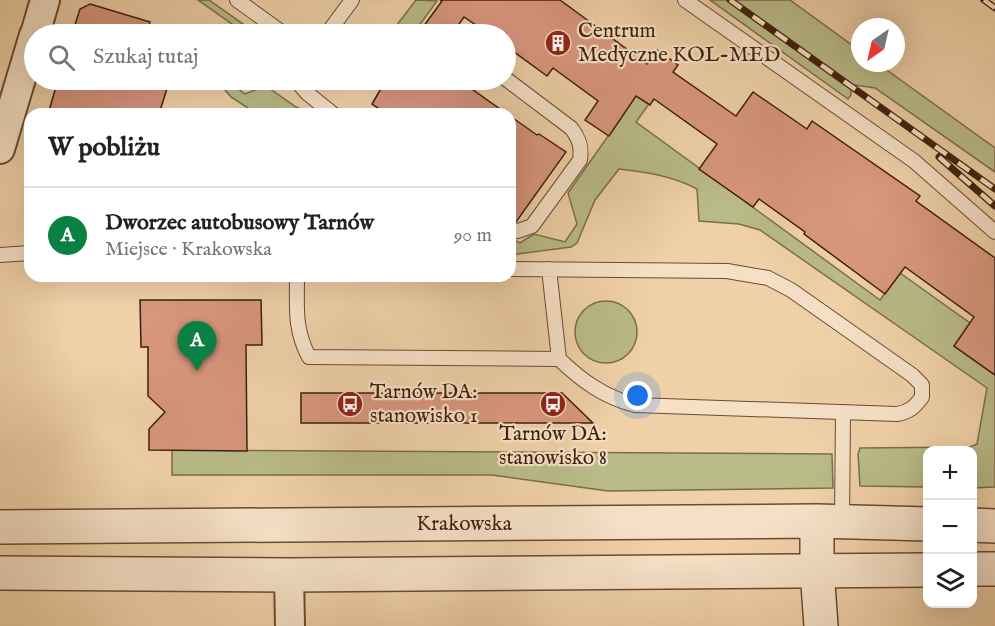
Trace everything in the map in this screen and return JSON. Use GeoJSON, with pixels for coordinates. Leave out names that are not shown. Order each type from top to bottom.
{"type":"FeatureCollection","features":[{"type":"Feature","properties":{"kind":"street"},"geometry":{"type":"LineString","coordinates":[[37,24],[45,0]]}},
{"type":"Feature","properties":{"kind":"street"},"geometry":{"type":"LineString","coordinates":[[0,149],[24,69]]}},
{"type":"Feature","properties":{"kind":"street"},"geometry":{"type":"LineString","coordinates":[[821,626],[817,570],[830,521]]}},
{"type":"Feature","properties":{"kind":"street","name":"Krakowska"},"geometry":{"type":"LineString","coordinates":[[0,527],[830,521],[923,524]]}},
{"type":"Feature","properties":{"kind":"street"},"geometry":{"type":"LineString","coordinates":[[977,525],[995,526]]}},
{"type":"Feature","properties":{"kind":"street"},"geometry":{"type":"LineString","coordinates":[[977,569],[995,569]]}},
{"type":"Feature","properties":{"kind":"street"},"geometry":{"type":"LineString","coordinates":[[0,573],[289,575],[923,570]]}},
{"type":"Feature","properties":{"kind":"street"},"geometry":{"type":"LineString","coordinates":[[289,575],[290,626]]}},
{"type":"Feature","properties":{"kind":"lane"},"geometry":{"type":"LineString","coordinates":[[237,0],[270,24]]}},
{"type":"Feature","properties":{"kind":"lane"},"geometry":{"type":"LineString","coordinates":[[334,24],[352,0]]}},
{"type":"Feature","properties":{"kind":"lane"},"geometry":{"type":"LineString","coordinates":[[685,0],[914,161],[995,232]]}},
{"type":"Feature","properties":{"kind":"lane"},"geometry":{"type":"LineString","coordinates":[[516,87],[571,128],[577,135],[581,153],[580,160],[532,226],[516,231]]}},
{"type":"Feature","properties":{"kind":"lane"},"geometry":{"type":"LineString","coordinates":[[304,90],[326,108]]}},
{"type":"Feature","properties":{"kind":"lane"},"geometry":{"type":"LineString","coordinates":[[0,255],[24,253]]}},
{"type":"Feature","properties":{"kind":"lane"},"geometry":{"type":"LineString","coordinates":[[297,282],[297,321],[300,340],[309,357],[559,359],[588,385],[618,401],[634,405],[906,413],[922,398],[923,389],[920,382],[912,375],[780,284],[755,274],[727,271],[516,268]]}},
{"type":"Feature","properties":{"kind":"lane"},"geometry":{"type":"LineString","coordinates":[[549,269],[559,359]]}},
{"type":"Feature","properties":{"kind":"lane"},"geometry":{"type":"LineString","coordinates":[[830,521],[843,412]]}},
{"type":"Feature","properties":{"kind":"green space"},"geometry":{"type":"Polygon","coordinates":[[[198,0],[209,0],[243,24],[232,24],[198,0]]]}},
{"type":"Feature","properties":{"kind":"green space"},"geometry":{"type":"Polygon","coordinates":[[[416,0],[437,1],[420,24],[398,24],[416,0]]]}},
{"type":"Feature","properties":{"kind":"green space"},"geometry":{"type":"Polygon","coordinates":[[[710,0],[790,0],[851,44],[851,72],[889,72],[995,148],[995,172],[875,88],[855,85],[848,99],[710,0]]]}},
{"type":"Feature","properties":{"kind":"green space"},"geometry":{"type":"Polygon","coordinates":[[[618,42],[636,80],[629,91],[649,104],[636,122],[880,300],[900,273],[970,323],[954,346],[995,375],[995,487],[977,488],[977,446],[972,446],[977,444],[987,388],[760,230],[739,224],[699,221],[697,189],[659,175],[619,169],[595,200],[577,243],[571,247],[516,254],[516,241],[520,243],[534,234],[565,242],[577,224],[568,193],[623,115],[586,86],[618,42]]]}},
{"type":"Feature","properties":{"kind":"green space"},"geometry":{"type":"Polygon","coordinates":[[[225,90],[240,90],[245,94],[256,90],[272,90],[299,108],[248,108],[225,90]]]}},
{"type":"Feature","properties":{"kind":"green space"},"geometry":{"type":"Polygon","coordinates":[[[606,301],[628,310],[637,332],[628,354],[606,363],[584,354],[575,332],[584,310],[606,301]]]}},
{"type":"Feature","properties":{"kind":"green space"},"geometry":{"type":"Polygon","coordinates":[[[923,447],[923,487],[860,486],[858,454],[860,448],[923,447]]]}},
{"type":"Feature","properties":{"kind":"green space"},"geometry":{"type":"Polygon","coordinates":[[[172,450],[832,454],[833,488],[608,491],[492,475],[172,475],[172,450]]]}},
{"type":"Feature","properties":{"kind":"building"},"geometry":{"type":"Polygon","coordinates":[[[440,0],[560,0],[647,64],[657,50],[678,65],[673,72],[736,116],[753,92],[807,129],[812,121],[920,196],[916,201],[995,258],[995,375],[954,346],[974,317],[905,267],[885,294],[759,199],[753,207],[699,169],[717,144],[654,99],[650,105],[636,96],[609,136],[585,120],[598,101],[553,68],[547,76],[516,53],[516,24],[474,24],[464,17],[459,24],[425,24],[442,1],[440,0]]]}},
{"type":"Feature","properties":{"kind":"building"},"geometry":{"type":"Polygon","coordinates":[[[90,4],[150,22],[149,24],[75,24],[80,9],[90,4]]]}},
{"type":"Feature","properties":{"kind":"building"},"geometry":{"type":"Polygon","coordinates":[[[55,90],[166,90],[161,108],[50,108],[55,90]]]}},
{"type":"Feature","properties":{"kind":"building"},"geometry":{"type":"Polygon","coordinates":[[[380,90],[473,90],[499,108],[378,108],[372,104],[380,90]]]}},
{"type":"Feature","properties":{"kind":"building"},"geometry":{"type":"Polygon","coordinates":[[[516,120],[566,152],[516,222],[516,120]]]}},
{"type":"Feature","properties":{"kind":"building"},"geometry":{"type":"Polygon","coordinates":[[[140,300],[261,300],[262,345],[246,345],[247,451],[149,450],[149,429],[165,412],[148,396],[148,347],[141,347],[140,300]]]}},
{"type":"Feature","properties":{"kind":"building"},"geometry":{"type":"Polygon","coordinates":[[[301,393],[562,393],[593,423],[301,423],[301,393]]]}},
{"type":"Feature","properties":{"kind":"railway"},"geometry":{"type":"LineString","coordinates":[[730,0],[995,189]]}},
{"type":"Feature","properties":{"kind":"railway"},"geometry":{"type":"LineString","coordinates":[[984,0],[995,8]]}},
{"type":"Feature","properties":{"kind":"railway"},"geometry":{"type":"LineString","coordinates":[[939,157],[995,206]]}},
{"type":"Feature","properties":{"kind":"place","name":"Centrum Medyczne KOL-MED"},"geometry":{"type":"Point","coordinates":[558,43]}},
{"type":"Feature","properties":{"kind":"place","name":"Dworzec autobusowy Tarnów"},"geometry":{"type":"Point","coordinates":[197,371]}},
{"type":"Feature","properties":{"kind":"place","name":"Tarnów DA: stanowisko 1"},"geometry":{"type":"Point","coordinates":[350,404]}},
{"type":"Feature","properties":{"kind":"place","name":"Tarnów DA: stanowisko 8"},"geometry":{"type":"Point","coordinates":[553,404]}}]}
